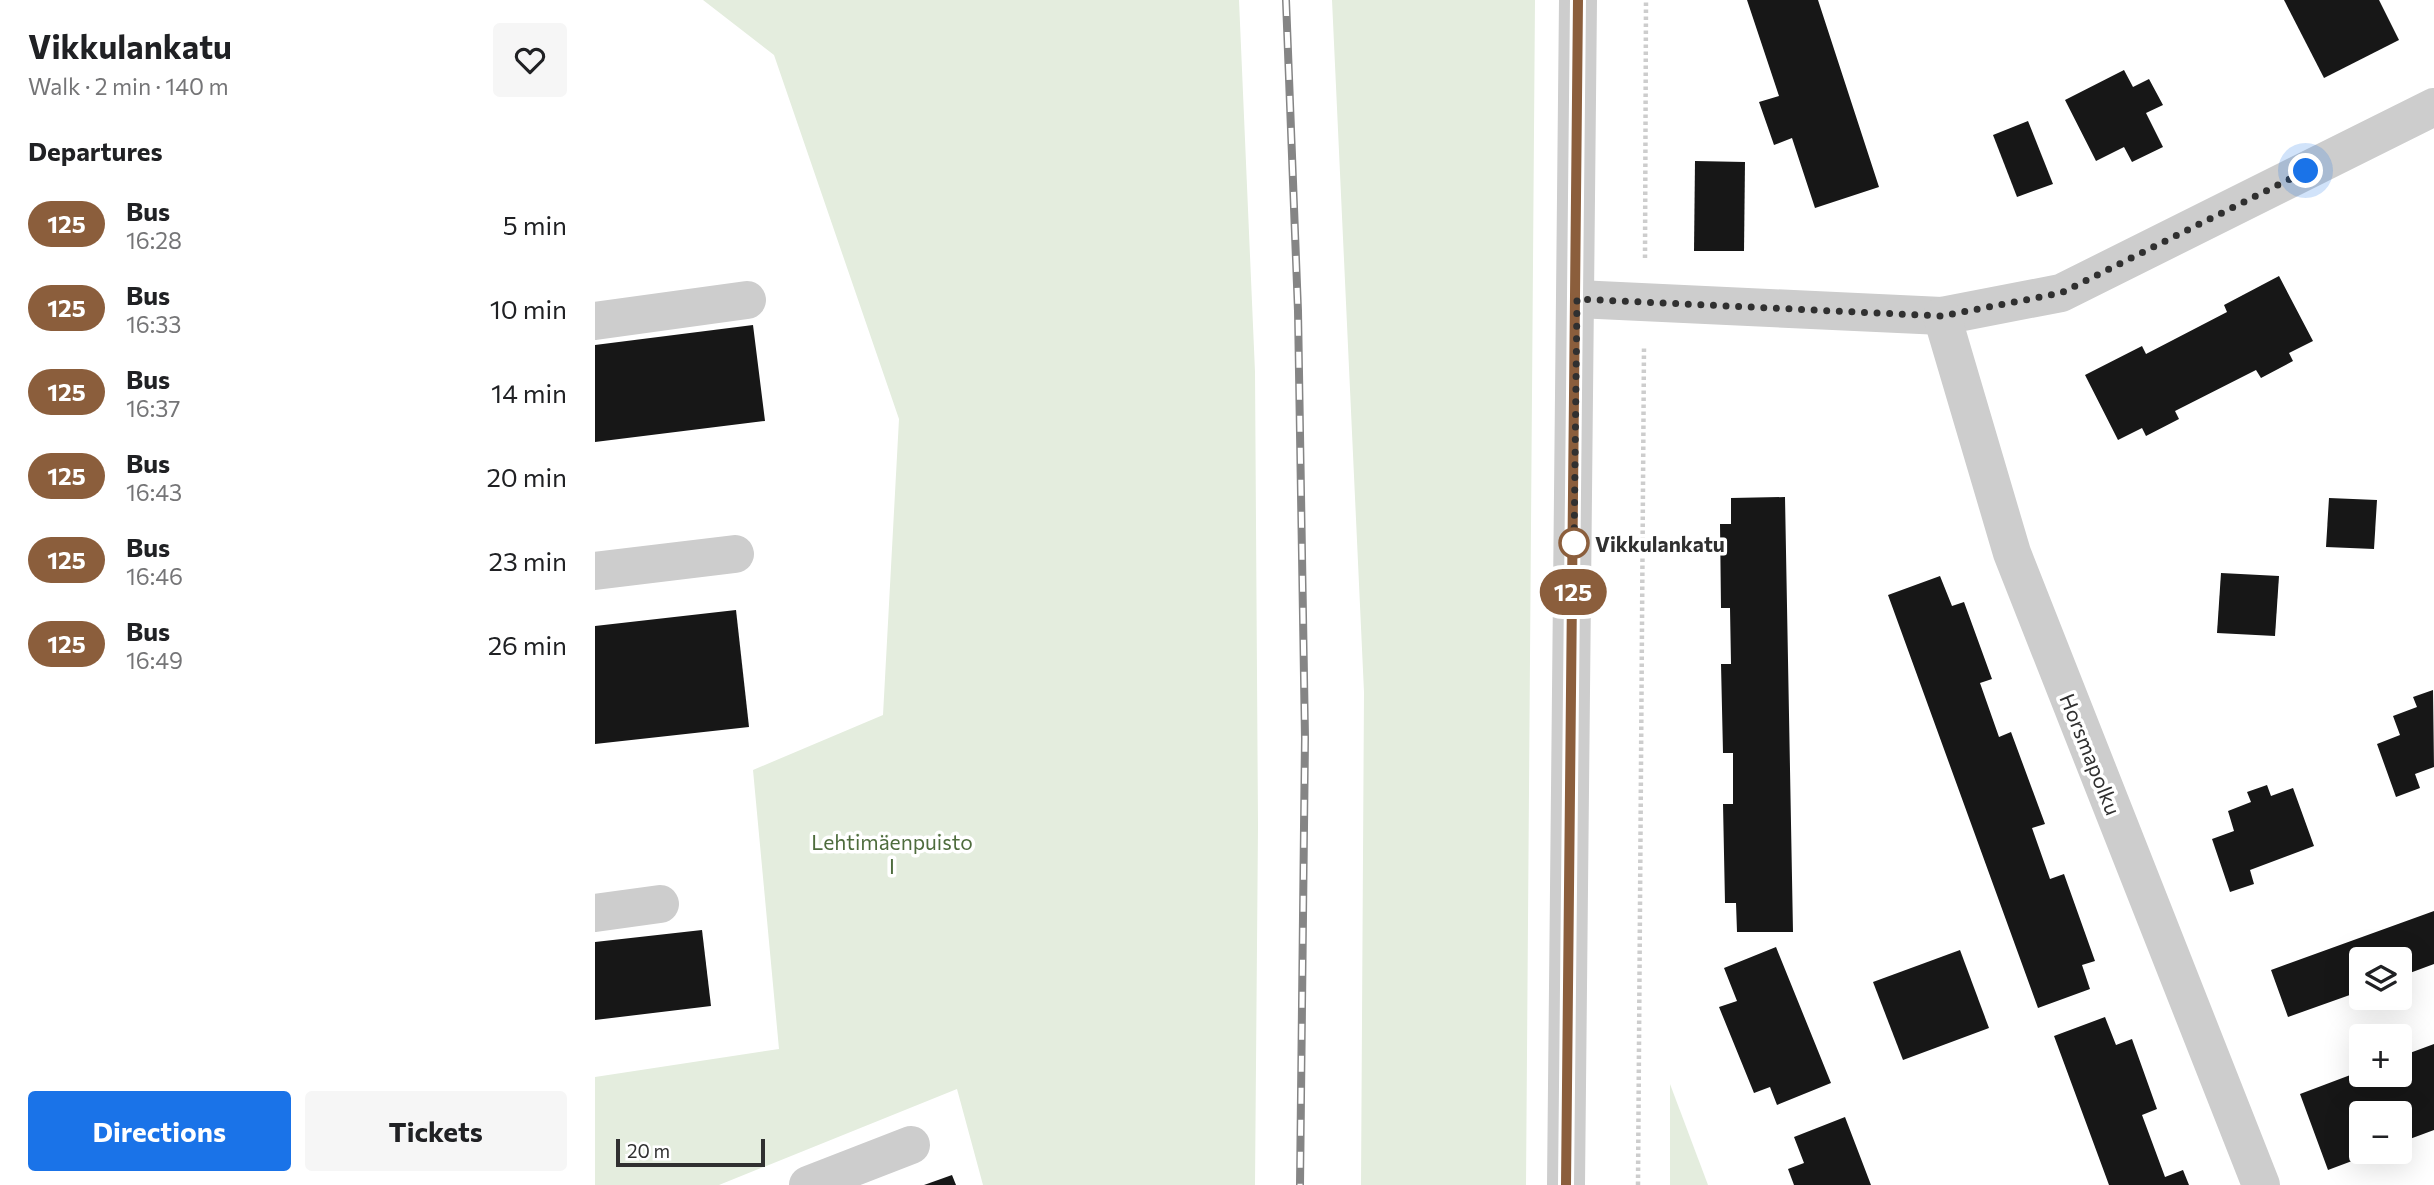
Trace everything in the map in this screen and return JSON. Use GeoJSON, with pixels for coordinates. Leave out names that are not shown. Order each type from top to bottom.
{"type":"FeatureCollection","features":[{"type":"Feature","properties":{"kind":"street"},"geometry":{"type":"LineString","coordinates":[[1566,1185],[1578,0]]}},
{"type":"Feature","properties":{"kind":"street"},"geometry":{"type":"LineString","coordinates":[[1577,299],[1942,316],[2061,293],[2434,107]]}},
{"type":"Feature","properties":{"kind":"street"},"geometry":{"type":"LineString","coordinates":[[595,320],[747,300]]}},
{"type":"Feature","properties":{"kind":"street","name":"Horsmapolku"},"geometry":{"type":"LineString","coordinates":[[1942,316],[2012,553],[2261,1185]]}},
{"type":"Feature","properties":{"kind":"street"},"geometry":{"type":"LineString","coordinates":[[595,571],[735,554]]}},
{"type":"Feature","properties":{"kind":"street"},"geometry":{"type":"LineString","coordinates":[[595,913],[660,904]]}},
{"type":"Feature","properties":{"kind":"street"},"geometry":{"type":"LineString","coordinates":[[808,1185],[912,1145]]}},
{"type":"Feature","properties":{"kind":"path"},"geometry":{"type":"LineString","coordinates":[[1638,1185],[1646,0]]}},
{"type":"Feature","properties":{"kind":"green space","name":"Lehtimäenpuisto I"},"geometry":{"type":"Polygon","coordinates":[[[703,0],[1239,0],[1255,372],[1258,826],[1255,1185],[983,1185],[957,1089],[719,1185],[595,1185],[595,1077],[779,1049],[753,770],[883,715],[899,419],[774,55],[703,0]]]}},
{"type":"Feature","properties":{"kind":"green space"},"geometry":{"type":"Polygon","coordinates":[[[1332,0],[1535,0],[1526,1185],[1361,1185],[1364,692],[1332,0]]]}},
{"type":"Feature","properties":{"kind":"green space"},"geometry":{"type":"Polygon","coordinates":[[[1670,1084],[1708,1185],[1670,1185],[1670,1084]]]}},
{"type":"Feature","properties":{"kind":"building"},"geometry":{"type":"Polygon","coordinates":[[[1747,0],[1818,0],[1879,187],[1815,208],[1792,138],[1774,145],[1759,102],[1779,96],[1747,0]]]}},
{"type":"Feature","properties":{"kind":"building"},"geometry":{"type":"Polygon","coordinates":[[[2284,0],[2379,0],[2399,40],[2324,78],[2284,0]]]}},
{"type":"Feature","properties":{"kind":"building"},"geometry":{"type":"Polygon","coordinates":[[[2124,70],[2133,87],[2149,79],[2163,105],[2146,113],[2163,147],[2132,162],[2124,147],[2096,161],[2065,100],[2124,70]]]}},
{"type":"Feature","properties":{"kind":"building"},"geometry":{"type":"Polygon","coordinates":[[[2028,121],[2053,184],[2017,197],[1993,135],[2028,121]]]}},
{"type":"Feature","properties":{"kind":"building"},"geometry":{"type":"Polygon","coordinates":[[[1695,161],[1745,162],[1744,251],[1694,251],[1695,161]]]}},
{"type":"Feature","properties":{"kind":"building"},"geometry":{"type":"Polygon","coordinates":[[[2279,276],[2313,341],[2289,353],[2293,361],[2261,378],[2256,370],[2175,411],[2179,419],[2146,436],[2142,428],[2118,440],[2085,375],[2142,346],[2146,354],[2227,312],[2224,305],[2279,276]]]}},
{"type":"Feature","properties":{"kind":"building"},"geometry":{"type":"Polygon","coordinates":[[[753,325],[765,421],[595,442],[595,345],[753,325]]]}},
{"type":"Feature","properties":{"kind":"building"},"geometry":{"type":"Polygon","coordinates":[[[1785,497],[1793,932],[1737,932],[1736,903],[1725,903],[1723,804],[1733,804],[1733,753],[1723,753],[1721,664],[1731,664],[1730,608],[1721,608],[1720,524],[1731,524],[1731,498],[1785,497]]]}},
{"type":"Feature","properties":{"kind":"building"},"geometry":{"type":"Polygon","coordinates":[[[2329,498],[2377,500],[2374,549],[2326,547],[2329,498]]]}},
{"type":"Feature","properties":{"kind":"building"},"geometry":{"type":"Polygon","coordinates":[[[2221,573],[2279,576],[2275,636],[2217,633],[2221,573]]]}},
{"type":"Feature","properties":{"kind":"building"},"geometry":{"type":"Polygon","coordinates":[[[1940,576],[1952,606],[1964,602],[1992,679],[1980,683],[1999,737],[2011,732],[2045,824],[2032,828],[2050,879],[2064,874],[2095,961],[2082,965],[2090,989],[2038,1008],[1888,595],[1940,576]]]}},
{"type":"Feature","properties":{"kind":"building"},"geometry":{"type":"Polygon","coordinates":[[[736,610],[749,727],[595,744],[595,626],[736,610]]]}},
{"type":"Feature","properties":{"kind":"building"},"geometry":{"type":"Polygon","coordinates":[[[2433,690],[2434,767],[2415,774],[2420,788],[2396,797],[2377,744],[2400,735],[2393,716],[2417,707],[2413,697],[2433,690]]]}},
{"type":"Feature","properties":{"kind":"building"},"geometry":{"type":"Polygon","coordinates":[[[2267,785],[2271,796],[2293,788],[2314,846],[2250,870],[2254,884],[2230,892],[2212,839],[2234,831],[2228,811],[2251,802],[2247,792],[2267,785]]]}},
{"type":"Feature","properties":{"kind":"building"},"geometry":{"type":"Polygon","coordinates":[[[2434,911],[2434,964],[2412,972],[2412,947],[2349,947],[2349,995],[2288,1017],[2271,970],[2434,911]]]}},
{"type":"Feature","properties":{"kind":"building"},"geometry":{"type":"Polygon","coordinates":[[[702,930],[711,1006],[595,1020],[595,942],[702,930]]]}},
{"type":"Feature","properties":{"kind":"building"},"geometry":{"type":"Polygon","coordinates":[[[1776,947],[1831,1083],[1777,1105],[1770,1087],[1754,1093],[1719,1007],[1737,1001],[1724,968],[1776,947]]]}},
{"type":"Feature","properties":{"kind":"building"},"geometry":{"type":"Polygon","coordinates":[[[1960,950],[1989,1028],[1903,1060],[1873,982],[1960,950]]]}},
{"type":"Feature","properties":{"kind":"building"},"geometry":{"type":"Polygon","coordinates":[[[2105,1017],[2116,1045],[2132,1039],[2157,1109],[2142,1115],[2165,1177],[2183,1170],[2189,1185],[2109,1185],[2054,1036],[2105,1017]]]}},
{"type":"Feature","properties":{"kind":"building"},"geometry":{"type":"Polygon","coordinates":[[[2434,1044],[2434,1130],[2412,1138],[2412,1101],[2349,1101],[2349,1162],[2328,1170],[2300,1094],[2349,1076],[2349,1087],[2412,1087],[2412,1052],[2434,1044]]]}},
{"type":"Feature","properties":{"kind":"building"},"geometry":{"type":"Polygon","coordinates":[[[1845,1117],[1871,1185],[1794,1185],[1788,1169],[1804,1163],[1794,1137],[1845,1117]]]}},
{"type":"Feature","properties":{"kind":"building"},"geometry":{"type":"Polygon","coordinates":[[[952,1175],[956,1185],[924,1185],[952,1175]]]}},
{"type":"Feature","properties":{"kind":"railway"},"geometry":{"type":"LineString","coordinates":[[1286,0],[1298,311],[1305,738],[1300,1185]]}},
{"type":"Feature","properties":{"kind":"bus line","name":"125"},"geometry":{"type":"LineString","coordinates":[[1566,1185],[1578,0]]}},
{"type":"Feature","properties":{"kind":"place","name":"Vikkulankatu"},"geometry":{"type":"Point","coordinates":[1574,543]}},
{"type":"Feature","properties":{"kind":"route"},"geometry":{"type":"LineString","coordinates":[[1574,543],[1574,548],[1577,299],[1942,316],[2061,293],[2306,171]]}}]}
